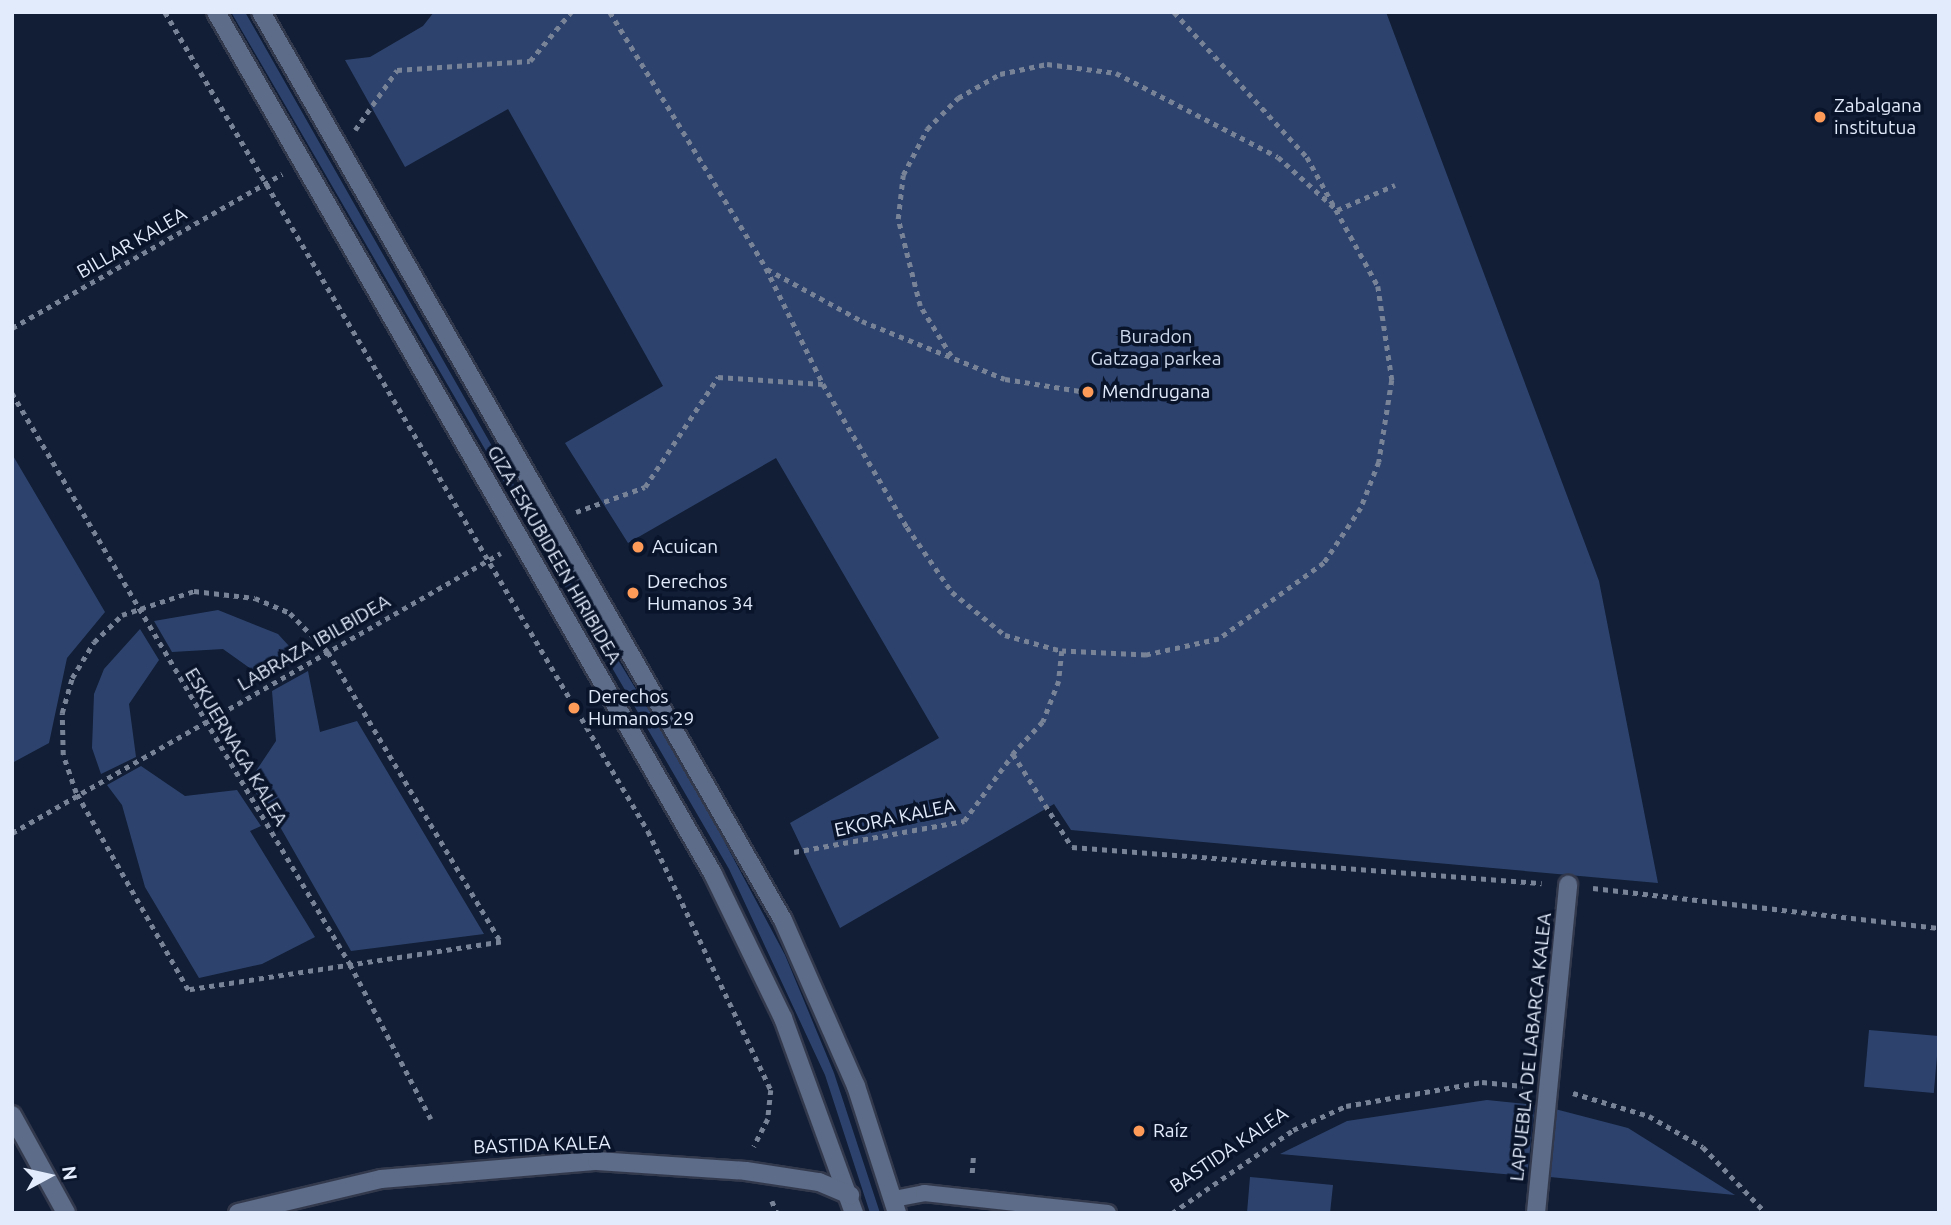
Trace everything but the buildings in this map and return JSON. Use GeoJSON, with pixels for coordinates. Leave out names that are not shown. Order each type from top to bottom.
{"type":"FeatureCollection","features":[{"type":"Feature","properties":{"kind":"street","name":"GIZA ESKUBIDEEN HIRIBIDEA"},"geometry":{"type":"LineString","coordinates":[[216,12],[713,873],[783,1018],[850,1195],[854,1213]]}},
{"type":"Feature","properties":{"kind":"street","name":"GIZA ESKUBIDEEN HIRIBIDEA"},"geometry":{"type":"LineString","coordinates":[[261,12],[783,920],[856,1086],[895,1206]]}},
{"type":"Feature","properties":{"kind":"street","name":"LAPUEBLA DE LABARCA KALEA"},"geometry":{"type":"LineString","coordinates":[[1536,1213],[1568,885]]}},
{"type":"Feature","properties":{"kind":"street"},"geometry":{"type":"LineString","coordinates":[[12,1115],[66,1213]]}},
{"type":"Feature","properties":{"kind":"street","name":"BASTIDA KALEA"},"geometry":{"type":"LineString","coordinates":[[237,1213],[382,1179],[490,1166],[597,1161],[759,1173],[819,1182],[850,1195]]}},
{"type":"Feature","properties":{"kind":"lane"},"geometry":{"type":"LineString","coordinates":[[895,1206],[924,1193],[1108,1213]]}},
{"type":"Feature","properties":{"kind":"path"},"geometry":{"type":"LineString","coordinates":[[165,12],[484,562],[648,831],[718,970],[771,1090],[768,1119],[753,1150],[759,1173],[777,1213]]}},
{"type":"Feature","properties":{"kind":"path"},"geometry":{"type":"LineString","coordinates":[[359,128],[397,69],[530,61],[571,12]]}},
{"type":"Feature","properties":{"kind":"path"},"geometry":{"type":"LineString","coordinates":[[610,12],[766,268],[823,384],[952,592],[1005,635],[1062,652],[1146,655],[1219,639],[1324,563],[1361,508],[1380,462],[1392,380],[1378,286],[1307,158],[1174,12]]}},
{"type":"Feature","properties":{"kind":"path"},"geometry":{"type":"LineString","coordinates":[[951,356],[920,306],[898,219],[903,175],[927,129],[958,98],[1000,74],[1047,64],[1116,73],[1278,157],[1337,210]]}},
{"type":"Feature","properties":{"kind":"path","name":"BILLAR KALEA"},"geometry":{"type":"LineString","coordinates":[[12,328],[266,183]]}},
{"type":"Feature","properties":{"kind":"path"},"geometry":{"type":"LineString","coordinates":[[1337,210],[1395,185]]}},
{"type":"Feature","properties":{"kind":"path"},"geometry":{"type":"LineString","coordinates":[[766,268],[862,321],[1005,379],[1080,391]]}},
{"type":"Feature","properties":{"kind":"path"},"geometry":{"type":"LineString","coordinates":[[583,509],[645,487],[718,377],[823,384]]}},
{"type":"Feature","properties":{"kind":"path","name":"ESKUERNAGA KALEA"},"geometry":{"type":"LineString","coordinates":[[12,393],[135,605],[350,964],[430,1119]]}},
{"type":"Feature","properties":{"kind":"path","name":"LABRAZA IBILBIDEA"},"geometry":{"type":"LineString","coordinates":[[12,834],[76,793],[484,562]]}},
{"type":"Feature","properties":{"kind":"path"},"geometry":{"type":"LineString","coordinates":[[194,591],[255,598],[290,613],[328,652],[501,942],[188,990],[76,793],[63,755],[62,713],[72,678],[94,642],[135,605],[194,591]]}},
{"type":"Feature","properties":{"kind":"path","name":"EKORA KALEA"},"geometry":{"type":"LineString","coordinates":[[794,852],[964,821],[1013,754],[1043,722],[1059,681],[1062,652]]}},
{"type":"Feature","properties":{"kind":"path"},"geometry":{"type":"LineString","coordinates":[[1013,754],[1072,847],[1568,885],[1939,928]]}},
{"type":"Feature","properties":{"kind":"path","name":"BASTIDA KALEA"},"geometry":{"type":"LineString","coordinates":[[1172,1213],[1293,1130],[1346,1106],[1482,1082],[1590,1095],[1671,1129],[1703,1147],[1766,1213]]}},
{"type":"Feature","properties":{"kind":"green space"},"geometry":{"type":"Polygon","coordinates":[[[231,12],[245,12],[558,562],[691,779],[785,955],[834,1073],[880,1213],[870,1213],[825,1075],[729,869],[231,12]]]}},
{"type":"Feature","properties":{"kind":"green space","name":"Buradon Gatzaga parkea"},"geometry":{"type":"Polygon","coordinates":[[[434,12],[1386,12],[1599,581],[1658,883],[1071,830],[1054,804],[840,928],[790,823],[939,738],[776,458],[628,543],[565,443],[663,386],[508,109],[405,167],[345,60],[370,57],[423,26],[434,12]]]}},
{"type":"Feature","properties":{"kind":"green space"},"geometry":{"type":"Polygon","coordinates":[[[12,454],[105,612],[67,658],[49,743],[12,763],[12,454]]]}},
{"type":"Feature","properties":{"kind":"green space"},"geometry":{"type":"Polygon","coordinates":[[[218,610],[278,634],[300,658],[265,679],[223,649],[172,652],[154,621],[218,610]]]}},
{"type":"Feature","properties":{"kind":"green space"},"geometry":{"type":"Polygon","coordinates":[[[140,629],[159,660],[129,704],[136,757],[101,774],[92,748],[94,694],[104,669],[140,629]]]}},
{"type":"Feature","properties":{"kind":"green space"},"geometry":{"type":"Polygon","coordinates":[[[308,671],[320,732],[357,721],[484,934],[351,951],[275,818],[248,783],[276,741],[272,691],[308,671]]]}},
{"type":"Feature","properties":{"kind":"green space"},"geometry":{"type":"Polygon","coordinates":[[[141,766],[185,796],[237,790],[261,826],[250,831],[315,937],[262,964],[199,978],[145,887],[122,805],[107,785],[141,766]]]}},
{"type":"Feature","properties":{"kind":"green space"},"geometry":{"type":"Polygon","coordinates":[[[1869,1030],[1939,1036],[1934,1093],[1864,1087],[1869,1030]]]}},
{"type":"Feature","properties":{"kind":"green space"},"geometry":{"type":"Polygon","coordinates":[[[1487,1100],[1535,1105],[1527,1176],[1280,1154],[1347,1121],[1487,1100]]]}},
{"type":"Feature","properties":{"kind":"green space"},"geometry":{"type":"Polygon","coordinates":[[[1555,1109],[1628,1128],[1735,1195],[1550,1177],[1555,1109]]]}},
{"type":"Feature","properties":{"kind":"green space"},"geometry":{"type":"Polygon","coordinates":[[[1250,1177],[1333,1185],[1330,1213],[1247,1213],[1250,1177]]]}},
{"type":"Feature","properties":{"kind":"place","name":"Zabalgana institutua"},"geometry":{"type":"Point","coordinates":[1820,117]}},
{"type":"Feature","properties":{"kind":"place","name":"Mendrugana"},"geometry":{"type":"Point","coordinates":[1088,392]}},
{"type":"Feature","properties":{"kind":"place","name":"Acuican"},"geometry":{"type":"Point","coordinates":[638,547]}},
{"type":"Feature","properties":{"kind":"place","name":"Derechos Humanos 34"},"geometry":{"type":"Point","coordinates":[633,593]}},
{"type":"Feature","properties":{"kind":"place","name":"Derechos Humanos 29"},"geometry":{"type":"Point","coordinates":[574,708]}},
{"type":"Feature","properties":{"kind":"place","name":"Raíz"},"geometry":{"type":"Point","coordinates":[1139,1131]}}]}
